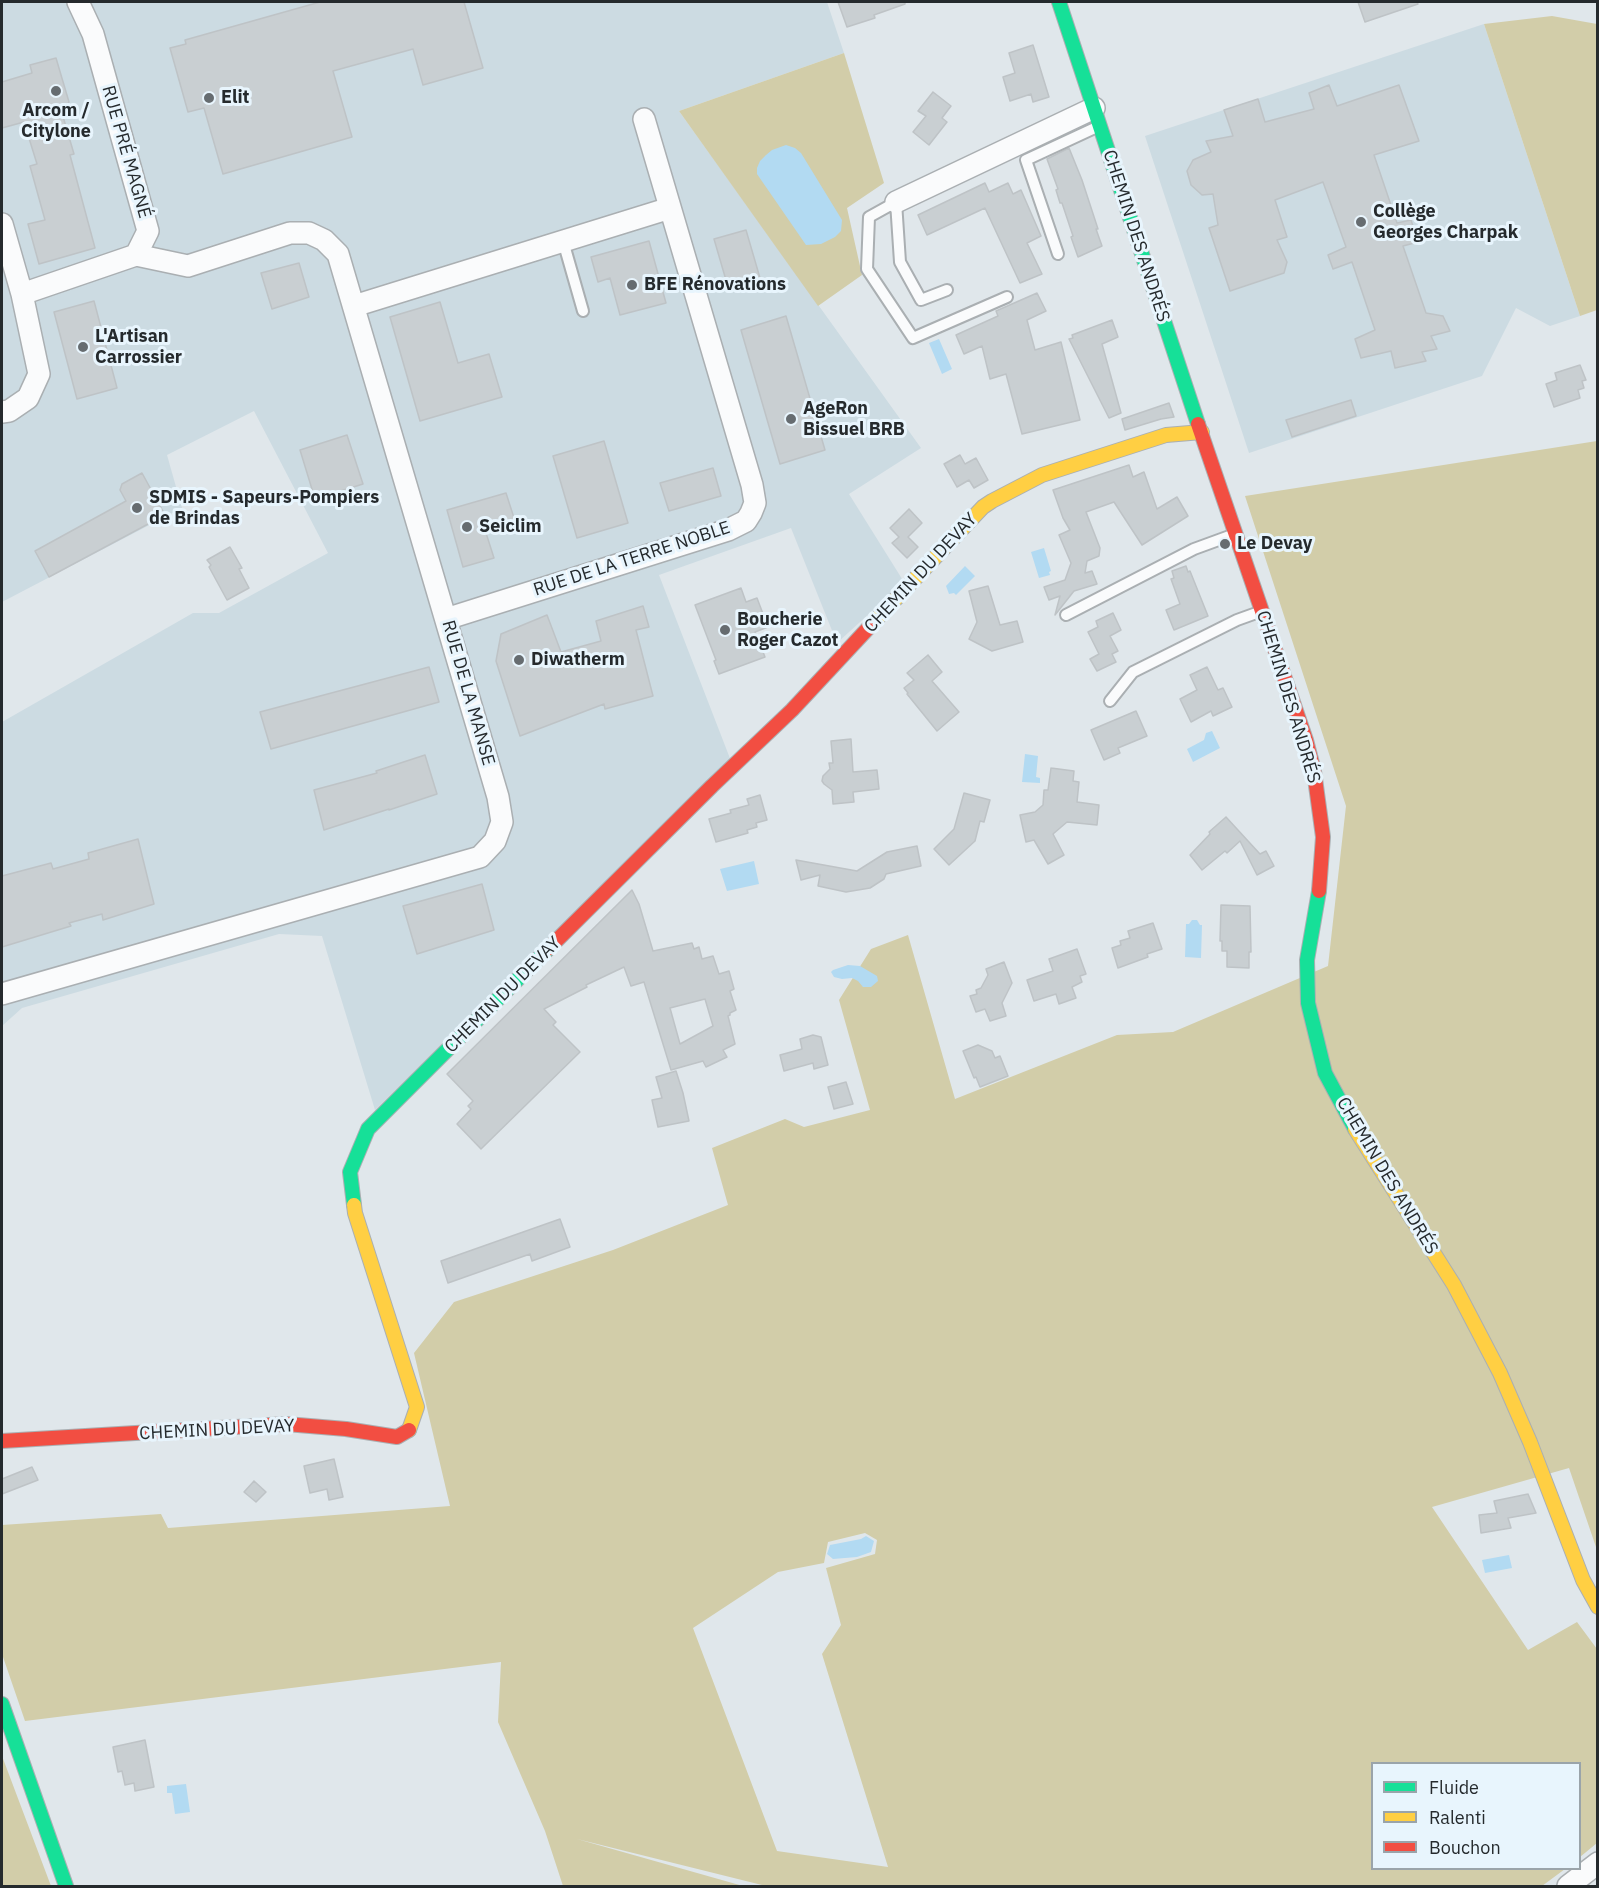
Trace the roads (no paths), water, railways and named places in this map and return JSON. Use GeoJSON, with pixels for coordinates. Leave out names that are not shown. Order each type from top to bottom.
{"type":"FeatureCollection","features":[{"type":"Feature","properties":{"kind":"street","name":"RUE PRÉ MAGNÉ"},"geometry":{"type":"LineString","coordinates":[[78,2],[93,34],[148,231],[136,255]]}},
{"type":"Feature","properties":{"kind":"street","name":"CHEMIN DES ANDRÉS"},"geometry":{"type":"LineString","coordinates":[[1059,2],[1235,534],[1306,740],[1314,771],[1323,837],[1321,878],[1307,960],[1308,1003],[1325,1073],[1357,1132],[1454,1285],[1500,1373],[1530,1442],[1583,1580],[1598,1607]]}},
{"type":"Feature","properties":{"kind":"street"},"geometry":{"type":"LineString","coordinates":[[896,202],[1097,117]]}},
{"type":"Feature","properties":{"kind":"street","name":"RUE DE LA TERRE NOBLE"},"geometry":{"type":"LineString","coordinates":[[446,619],[728,530],[746,521],[752,513],[755,504],[752,485],[644,119]]}},
{"type":"Feature","properties":{"kind":"street"},"geometry":{"type":"LineString","coordinates":[[354,306],[670,208]]}},
{"type":"Feature","properties":{"kind":"street"},"geometry":{"type":"LineString","coordinates":[[2,224],[22,294],[39,374],[28,398],[9,411],[2,412]]}},
{"type":"Feature","properties":{"kind":"street","name":"RUE DE LA MANSE"},"geometry":{"type":"LineString","coordinates":[[2,994],[480,857],[495,841],[502,822],[498,797],[338,254],[324,240],[309,233],[290,233],[188,267],[136,255]]}},
{"type":"Feature","properties":{"kind":"street"},"geometry":{"type":"LineString","coordinates":[[22,294],[136,255]]}},
{"type":"Feature","properties":{"kind":"street","name":"CHEMIN DU DEVAY"},"geometry":{"type":"LineString","coordinates":[[2,1441],[286,1424],[346,1429],[397,1437],[409,1430],[417,1407],[355,1213],[350,1172],[368,1129],[712,786],[792,710],[983,507],[1042,475],[1166,435],[1202,432]]}},
{"type":"Feature","properties":{"kind":"street"},"geometry":{"type":"LineString","coordinates":[[2,1704],[66,1887]]}},
{"type":"Feature","properties":{"kind":"street"},"geometry":{"type":"LineString","coordinates":[[1568,1887],[1598,1863]]}},
{"type":"Feature","properties":{"kind":"lane"},"geometry":{"type":"LineString","coordinates":[[1058,254],[1026,160],[1097,117]]}},
{"type":"Feature","properties":{"kind":"lane"},"geometry":{"type":"LineString","coordinates":[[947,290],[921,300],[900,262],[896,202],[868,217],[867,269],[913,338],[1007,297]]}},
{"type":"Feature","properties":{"kind":"lane"},"geometry":{"type":"LineString","coordinates":[[563,242],[583,311]]}},
{"type":"Feature","properties":{"kind":"lane"},"geometry":{"type":"LineString","coordinates":[[1066,615],[1194,549],[1235,534]]}},
{"type":"Feature","properties":{"kind":"lane"},"geometry":{"type":"LineString","coordinates":[[1110,701],[1133,672],[1237,620],[1262,611]]}},
{"type":"Feature","properties":{"kind":"water"},"geometry":{"type":"Polygon","coordinates":[[[786,145],[801,153],[842,220],[841,231],[821,244],[806,245],[757,174],[760,161],[772,150],[786,145]]]}},
{"type":"Feature","properties":{"kind":"water"},"geometry":{"type":"Polygon","coordinates":[[[939,339],[952,369],[942,374],[929,343],[939,339]]]}},
{"type":"Feature","properties":{"kind":"water"},"geometry":{"type":"Polygon","coordinates":[[[1044,548],[1051,571],[1050,575],[1039,578],[1031,552],[1044,548]]]}},
{"type":"Feature","properties":{"kind":"water"},"geometry":{"type":"Polygon","coordinates":[[[965,566],[975,576],[956,595],[949,594],[946,586],[965,566]]]}},
{"type":"Feature","properties":{"kind":"water"},"geometry":{"type":"Polygon","coordinates":[[[1212,731],[1220,748],[1193,762],[1187,749],[1204,740],[1206,733],[1212,731]]]}},
{"type":"Feature","properties":{"kind":"water"},"geometry":{"type":"Polygon","coordinates":[[[1025,754],[1038,756],[1036,777],[1040,778],[1040,783],[1022,782],[1025,754]]]}},
{"type":"Feature","properties":{"kind":"water"},"geometry":{"type":"Polygon","coordinates":[[[754,861],[759,884],[727,891],[720,869],[754,861]]]}},
{"type":"Feature","properties":{"kind":"water"},"geometry":{"type":"Polygon","coordinates":[[[1197,920],[1202,925],[1201,958],[1185,957],[1186,924],[1197,920]]]}},
{"type":"Feature","properties":{"kind":"water"},"geometry":{"type":"Polygon","coordinates":[[[848,965],[860,966],[877,976],[878,981],[871,987],[863,987],[852,978],[834,977],[831,972],[833,970],[848,965]]]}},
{"type":"Feature","properties":{"kind":"water"},"geometry":{"type":"Polygon","coordinates":[[[866,1536],[874,1541],[871,1552],[857,1557],[833,1559],[827,1554],[830,1545],[866,1536]]]}},
{"type":"Feature","properties":{"kind":"water"},"geometry":{"type":"Polygon","coordinates":[[[1509,1555],[1512,1568],[1485,1573],[1482,1560],[1509,1555]]]}},
{"type":"Feature","properties":{"kind":"water"},"geometry":{"type":"Polygon","coordinates":[[[186,1784],[190,1812],[175,1814],[172,1793],[167,1793],[167,1786],[186,1784]]]}},
{"type":"Feature","properties":{"kind":"place","name":"Arcom / Citylone"},"geometry":{"type":"Point","coordinates":[56,91]}},
{"type":"Feature","properties":{"kind":"place","name":"Elit"},"geometry":{"type":"Point","coordinates":[209,98]}},
{"type":"Feature","properties":{"kind":"place","name":"Collège Georges Charpak"},"geometry":{"type":"Point","coordinates":[1361,222]}},
{"type":"Feature","properties":{"kind":"place","name":"BFE Rénovations"},"geometry":{"type":"Point","coordinates":[632,285]}},
{"type":"Feature","properties":{"kind":"place","name":"L'Artisan Carrossier"},"geometry":{"type":"Point","coordinates":[83,347]}},
{"type":"Feature","properties":{"kind":"place","name":"AgeRon Bissuel BRB"},"geometry":{"type":"Point","coordinates":[791,419]}},
{"type":"Feature","properties":{"kind":"place","name":"SDMIS - Sapeurs-Pompiers de Brindas"},"geometry":{"type":"Point","coordinates":[137,508]}},
{"type":"Feature","properties":{"kind":"place","name":"Seiclim"},"geometry":{"type":"Point","coordinates":[467,527]}},
{"type":"Feature","properties":{"kind":"place","name":"Le Devay"},"geometry":{"type":"Point","coordinates":[1225,544]}},
{"type":"Feature","properties":{"kind":"place","name":"Boucherie Roger Cazot"},"geometry":{"type":"Point","coordinates":[725,630]}},
{"type":"Feature","properties":{"kind":"place","name":"Diwatherm"},"geometry":{"type":"Point","coordinates":[519,660]}}]}
